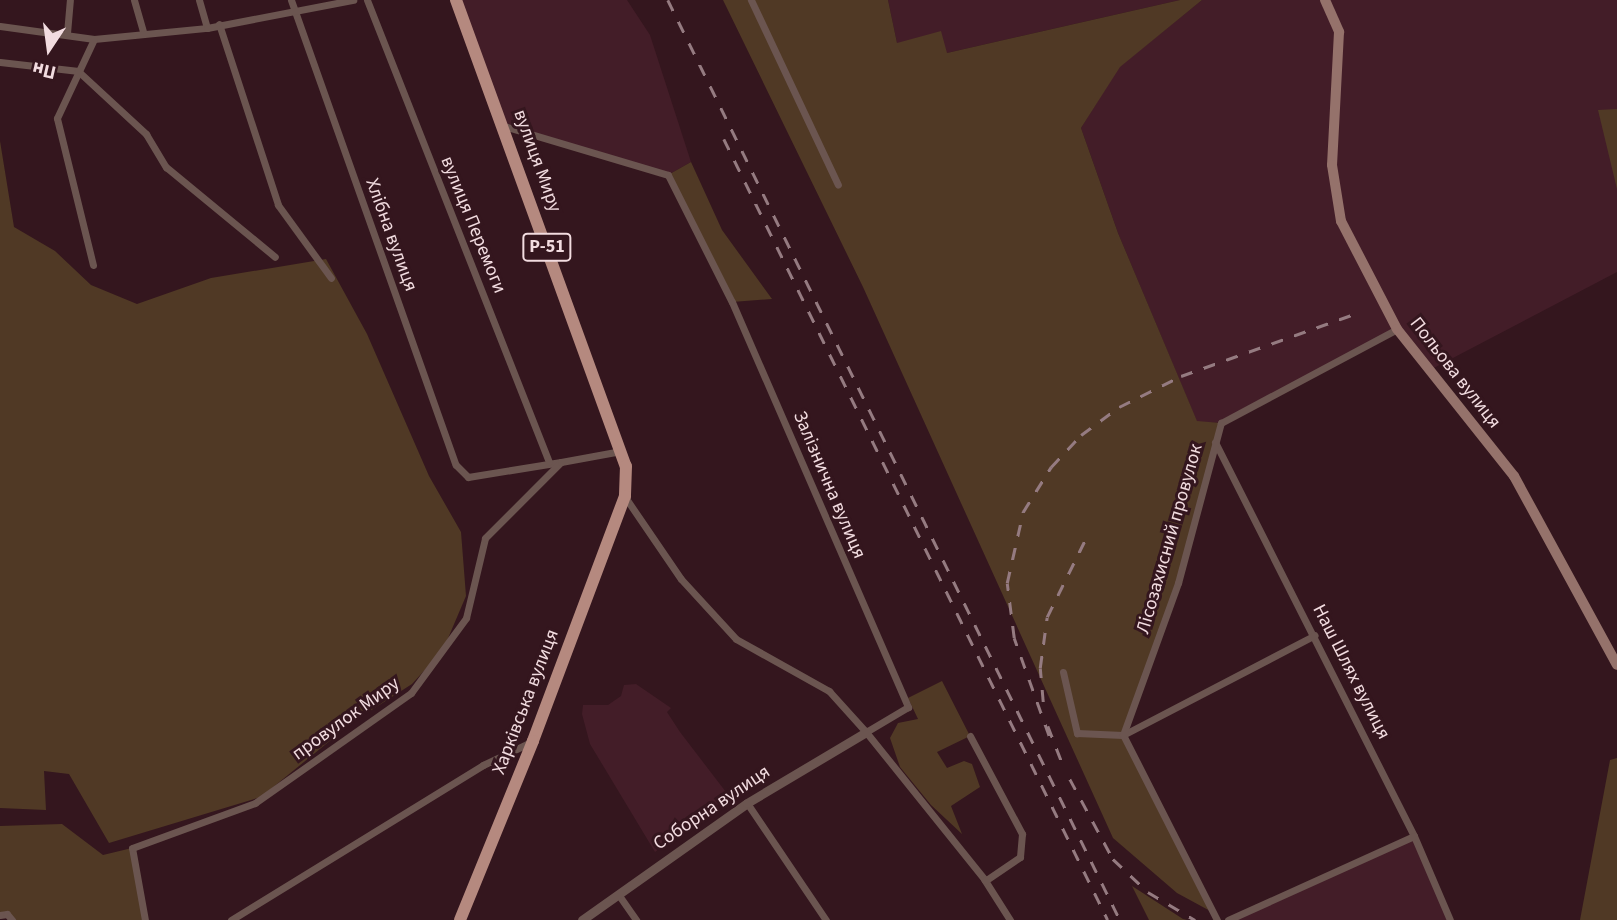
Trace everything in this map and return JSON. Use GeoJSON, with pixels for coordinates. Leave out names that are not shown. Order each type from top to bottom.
{"type":"FeatureCollection","features":[{"type":"Feature","properties":{"kind":"main road","name":"вулиця Миру"},"geometry":{"type":"LineString","coordinates":[[456,0],[621,451],[625,496]]}},
{"type":"Feature","properties":{"kind":"main road","name":"Польова вулиця"},"geometry":{"type":"LineString","coordinates":[[1325,0],[1339,32],[1332,165],[1341,221],[1397,329],[1514,476],[1617,665]]}},
{"type":"Feature","properties":{"kind":"main road","name":"Харківська вулиця"},"geometry":{"type":"LineString","coordinates":[[460,920],[533,741],[625,496]]}},
{"type":"Feature","properties":{"kind":"street"},"geometry":{"type":"LineString","coordinates":[[67,33],[70,0]]}},
{"type":"Feature","properties":{"kind":"street"},"geometry":{"type":"LineString","coordinates":[[134,0],[144,34]]}},
{"type":"Feature","properties":{"kind":"street"},"geometry":{"type":"LineString","coordinates":[[199,0],[207,28]]}},
{"type":"Feature","properties":{"kind":"street","name":"Хлібна вулиця"},"geometry":{"type":"LineString","coordinates":[[291,0],[456,465],[468,477],[549,461]]}},
{"type":"Feature","properties":{"kind":"street"},"geometry":{"type":"LineString","coordinates":[[0,26],[67,33],[94,39],[207,28],[353,0]]}},
{"type":"Feature","properties":{"kind":"street","name":"вулиця Перемоги"},"geometry":{"type":"LineString","coordinates":[[367,0],[549,461]]}},
{"type":"Feature","properties":{"kind":"street"},"geometry":{"type":"LineString","coordinates":[[751,0],[838,185]]}},
{"type":"Feature","properties":{"kind":"street"},"geometry":{"type":"LineString","coordinates":[[219,24],[278,205],[331,278]]}},
{"type":"Feature","properties":{"kind":"street"},"geometry":{"type":"LineString","coordinates":[[93,265],[57,118],[94,39]]}},
{"type":"Feature","properties":{"kind":"street"},"geometry":{"type":"LineString","coordinates":[[0,62],[78,71],[146,134],[166,167],[275,257]]}},
{"type":"Feature","properties":{"kind":"street","name":"Залізнична вулиця"},"geometry":{"type":"LineString","coordinates":[[504,126],[668,175],[732,302],[908,707],[866,732]]}},
{"type":"Feature","properties":{"kind":"street","name":"Лісозахисний провулок"},"geometry":{"type":"LineString","coordinates":[[1123,735],[1178,583],[1221,423],[1397,329]]}},
{"type":"Feature","properties":{"kind":"street","name":"Наш Шлях вулиця"},"geometry":{"type":"LineString","coordinates":[[1215,441],[1415,836],[1450,920]]}},
{"type":"Feature","properties":{"kind":"street"},"geometry":{"type":"LineString","coordinates":[[549,461],[561,463],[621,451]]}},
{"type":"Feature","properties":{"kind":"street","name":"провулок Миру"},"geometry":{"type":"LineString","coordinates":[[145,920],[132,848],[255,803],[411,693],[466,618],[485,538],[561,463]]}},
{"type":"Feature","properties":{"kind":"street"},"geometry":{"type":"LineString","coordinates":[[625,496],[681,579],[736,639],[829,691],[866,732],[985,881],[1010,920]]}},
{"type":"Feature","properties":{"kind":"street"},"geometry":{"type":"LineString","coordinates":[[1063,672],[1077,733],[1123,735],[1315,635]]}},
{"type":"Feature","properties":{"kind":"street","name":"Соборна вулиця"},"geometry":{"type":"LineString","coordinates":[[582,920],[747,803],[866,732]]}},
{"type":"Feature","properties":{"kind":"street"},"geometry":{"type":"LineString","coordinates":[[1123,735],[1217,920]]}},
{"type":"Feature","properties":{"kind":"street"},"geometry":{"type":"LineString","coordinates":[[970,736],[1021,834],[1020,857],[985,881]]}},
{"type":"Feature","properties":{"kind":"street"},"geometry":{"type":"LineString","coordinates":[[231,920],[483,765],[533,741]]}},
{"type":"Feature","properties":{"kind":"street"},"geometry":{"type":"LineString","coordinates":[[747,803],[826,920]]}},
{"type":"Feature","properties":{"kind":"street"},"geometry":{"type":"LineString","coordinates":[[1228,920],[1415,836]]}},
{"type":"Feature","properties":{"kind":"street"},"geometry":{"type":"LineString","coordinates":[[618,894],[636,920]]}},
{"type":"Feature","properties":{"kind":"street"},"geometry":{"type":"LineString","coordinates":[[0,915],[7,914],[12,920]]}},
{"type":"Feature","properties":{"kind":"shaded area"},"geometry":{"type":"Polygon","coordinates":[[[456,0],[627,0],[650,35],[691,162],[668,175],[504,126],[456,0]]]}},
{"type":"Feature","properties":{"kind":"shaded area"},"geometry":{"type":"Polygon","coordinates":[[[723,0],[888,0],[897,43],[941,31],[947,53],[1180,0],[1202,0],[1120,67],[1081,128],[1118,233],[1197,421],[1221,423],[1178,583],[1123,735],[1212,912],[1177,893],[1113,838],[863,287],[723,0]]]}},
{"type":"Feature","properties":{"kind":"shaded area"},"geometry":{"type":"Polygon","coordinates":[[[888,0],[1180,0],[947,53],[897,43],[888,0]]]}},
{"type":"Feature","properties":{"kind":"shaded area"},"geometry":{"type":"Polygon","coordinates":[[[1202,0],[1617,0],[1617,272],[1430,370],[1397,329],[1221,423],[1197,422],[1118,233],[1081,128],[1119,67],[1202,0]]]}},
{"type":"Feature","properties":{"kind":"shaded area"},"geometry":{"type":"Polygon","coordinates":[[[1617,109],[1617,189],[1598,110],[1617,109]]]}},
{"type":"Feature","properties":{"kind":"shaded area"},"geometry":{"type":"Polygon","coordinates":[[[0,141],[14,227],[55,251],[91,285],[137,304],[211,278],[326,259],[367,334],[429,476],[461,532],[466,596],[443,650],[412,684],[353,722],[261,797],[109,843],[69,774],[44,771],[46,810],[0,808],[0,141]]]}},
{"type":"Feature","properties":{"kind":"shaded area"},"geometry":{"type":"Polygon","coordinates":[[[691,162],[722,230],[772,299],[732,302],[668,175],[691,162]]]}},
{"type":"Feature","properties":{"kind":"shaded area"},"geometry":{"type":"Polygon","coordinates":[[[942,681],[970,736],[937,752],[947,768],[964,761],[972,764],[980,787],[951,806],[962,834],[931,805],[900,767],[890,738],[898,723],[918,719],[908,698],[942,681]]]}},
{"type":"Feature","properties":{"kind":"shaded area"},"geometry":{"type":"Polygon","coordinates":[[[636,684],[671,708],[667,712],[680,732],[729,796],[655,852],[590,744],[582,714],[583,705],[608,705],[621,696],[624,685],[636,684]]]}},
{"type":"Feature","properties":{"kind":"shaded area"},"geometry":{"type":"Polygon","coordinates":[[[1617,758],[1617,920],[1580,920],[1610,760],[1617,758]]]}},
{"type":"Feature","properties":{"kind":"shaded area"},"geometry":{"type":"Polygon","coordinates":[[[62,824],[103,855],[132,848],[145,920],[14,920],[0,915],[0,826],[62,824]]]}},
{"type":"Feature","properties":{"kind":"shaded area"},"geometry":{"type":"Polygon","coordinates":[[[1414,836],[1450,920],[1228,920],[1414,836]]]}},
{"type":"Feature","properties":{"kind":"shaded area"},"geometry":{"type":"Polygon","coordinates":[[[1132,886],[1183,919],[1187,920],[1149,920],[1132,886]]]}},
{"type":"Feature","properties":{"kind":"railway"},"geometry":{"type":"LineString","coordinates":[[668,0],[1120,920]]}},
{"type":"Feature","properties":{"kind":"railway"},"geometry":{"type":"LineString","coordinates":[[724,139],[1108,920]]}},
{"type":"Feature","properties":{"kind":"railway"},"geometry":{"type":"LineString","coordinates":[[1049,736],[1014,638],[1007,583],[1023,512],[1051,467],[1081,435],[1119,407],[1181,376],[1351,315]]}},
{"type":"Feature","properties":{"kind":"railway"},"geometry":{"type":"LineString","coordinates":[[1043,702],[1040,668],[1047,617],[1085,540]]}},
{"type":"Feature","properties":{"kind":"railway"},"geometry":{"type":"LineString","coordinates":[[1048,726],[1065,770]]}},
{"type":"Feature","properties":{"kind":"railway"},"geometry":{"type":"LineString","coordinates":[[1070,779],[1113,859],[1148,892],[1195,920]]}}]}
